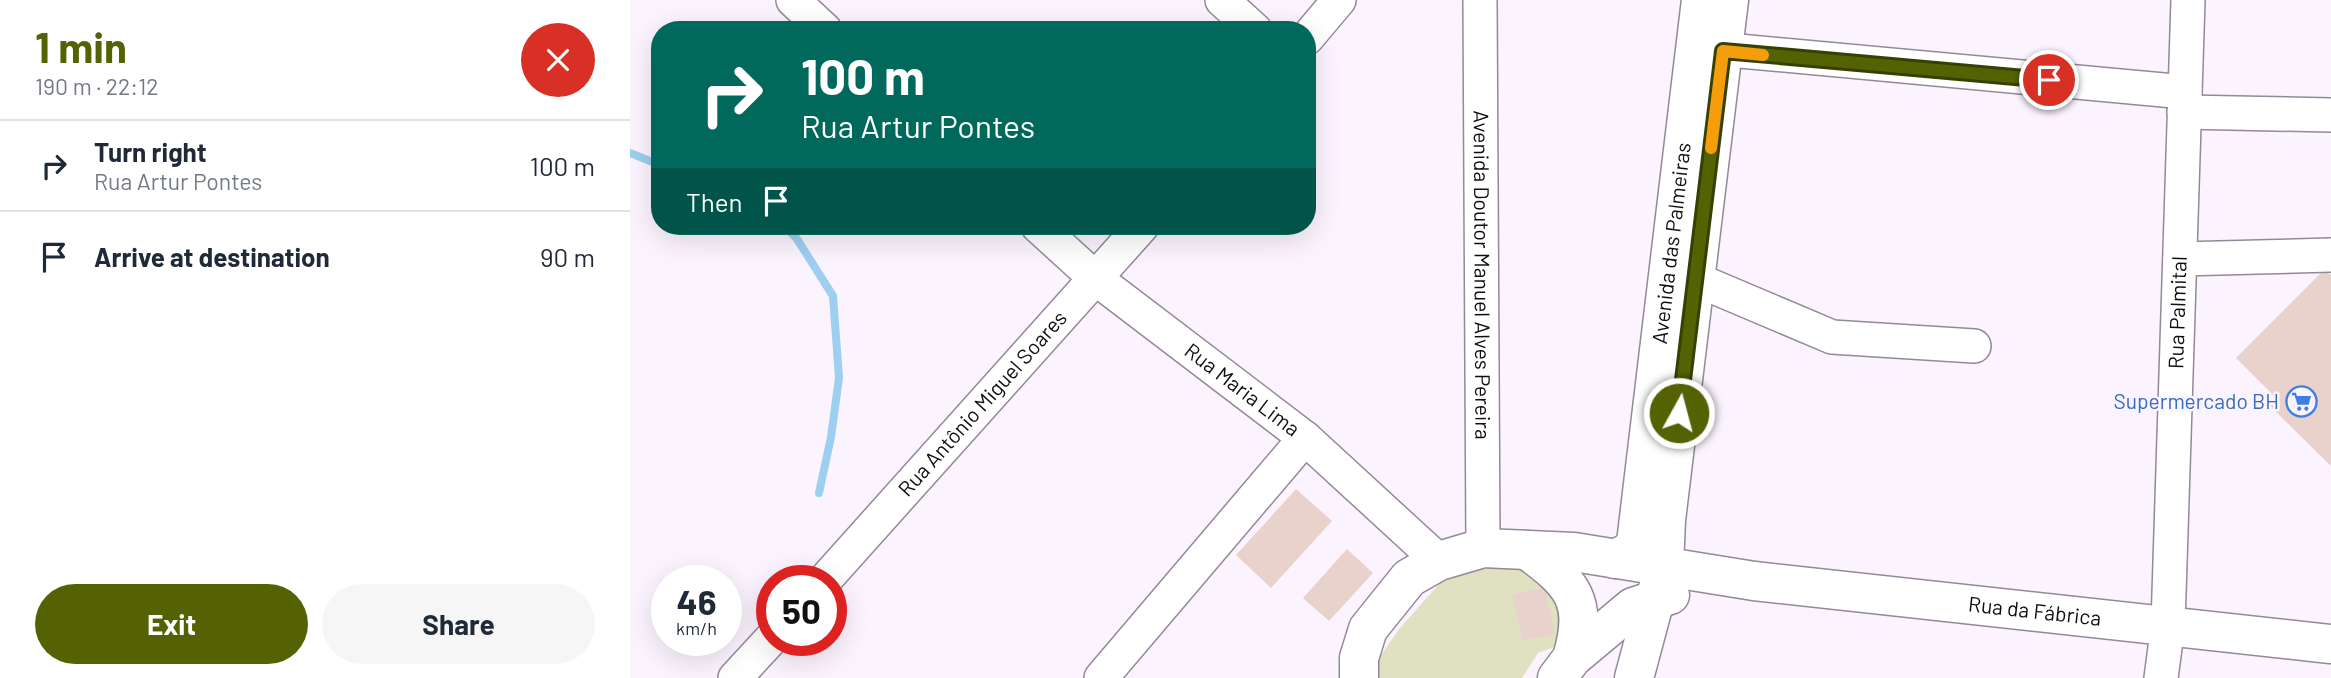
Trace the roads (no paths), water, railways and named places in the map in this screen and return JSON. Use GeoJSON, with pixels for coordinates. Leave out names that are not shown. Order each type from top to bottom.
{"type":"FeatureCollection","features":[{"type":"Feature","properties":{"kind":"main road","name":"Avenida das Palmeiras"},"geometry":{"type":"LineString","coordinates":[[1634,678],[1659,583],[1695,279],[1709,49],[1701,0]]}},
{"type":"Feature","properties":{"kind":"main road","name":"Avenida das Palmeiras"},"geometry":{"type":"LineString","coordinates":[[1615,559],[1629,552],[1636,543],[1709,49],[1729,0]]}},
{"type":"Feature","properties":{"kind":"main road","name":"Rua da Fábrica"},"geometry":{"type":"LineString","coordinates":[[1359,678],[1359,658],[1368,629],[1409,578],[1439,561],[1483,548],[1574,552],[1615,559],[1659,583],[1740,579],[2331,644]]}},
{"type":"Feature","properties":{"kind":"main road"},"geometry":{"type":"LineString","coordinates":[[1527,550],[1567,583],[1578,609],[1580,632],[1565,668]]}},
{"type":"Feature","properties":{"kind":"main road"},"geometry":{"type":"LineString","coordinates":[[1565,668],[1659,583]]}},
{"type":"Feature","properties":{"kind":"street"},"geometry":{"type":"LineString","coordinates":[[1222,0],[1245,21]]}},
{"type":"Feature","properties":{"kind":"street"},"geometry":{"type":"LineString","coordinates":[[1316,27],[1339,0]]}},
{"type":"Feature","properties":{"kind":"street","name":"Avenida Doutor Manuel Alves Pereira"},"geometry":{"type":"LineString","coordinates":[[1480,0],[1483,548]]}},
{"type":"Feature","properties":{"kind":"street","name":"Rua Palmital"},"geometry":{"type":"LineString","coordinates":[[2161,678],[2168,625],[2188,0]]}},
{"type":"Feature","properties":{"kind":"street"},"geometry":{"type":"LineString","coordinates":[[800,2],[817,21]]}},
{"type":"Feature","properties":{"kind":"street"},"geometry":{"type":"LineString","coordinates":[[1709,49],[2185,102],[2331,115]]}},
{"type":"Feature","properties":{"kind":"street","name":"Rua Maria Lima"},"geometry":{"type":"LineString","coordinates":[[1048,235],[1095,278],[1305,438],[1102,677]]}},
{"type":"Feature","properties":{"kind":"street","name":"Rua Antônio Miguel Soares"},"geometry":{"type":"LineString","coordinates":[[838,565],[1134,235]]}},
{"type":"Feature","properties":{"kind":"street"},"geometry":{"type":"LineString","coordinates":[[2180,259],[2331,255]]}},
{"type":"Feature","properties":{"kind":"street"},"geometry":{"type":"LineString","coordinates":[[1695,279],[1832,337],[1974,346]]}},
{"type":"Feature","properties":{"kind":"street"},"geometry":{"type":"LineString","coordinates":[[1305,438],[1439,561]]}},
{"type":"Feature","properties":{"kind":"street"},"geometry":{"type":"LineString","coordinates":[[734,678],[756,655]]}},
{"type":"Feature","properties":{"kind":"waterway"},"geometry":{"type":"LineString","coordinates":[[630,153],[651,161]]}},
{"type":"Feature","properties":{"kind":"waterway"},"geometry":{"type":"LineString","coordinates":[[793,235],[833,296],[839,378],[831,437],[819,493]]}},
{"type":"Feature","properties":{"kind":"place","name":"Supermercado BH"},"geometry":{"type":"Point","coordinates":[2302,402]}}]}
